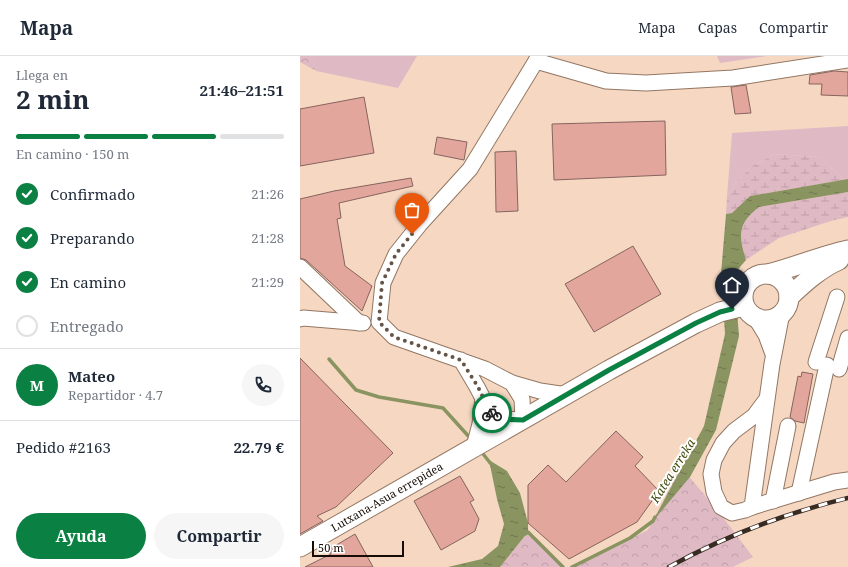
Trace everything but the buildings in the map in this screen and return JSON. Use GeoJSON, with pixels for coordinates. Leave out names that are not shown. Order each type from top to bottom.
{"type":"FeatureCollection","features":[{"type":"Feature","properties":{"kind":"main road"},"geometry":{"type":"LineString","coordinates":[[654,346],[697,314],[753,278],[802,264],[829,254],[848,250]]}},
{"type":"Feature","properties":{"kind":"main road"},"geometry":{"type":"LineString","coordinates":[[654,346],[720,312],[750,311],[766,320],[778,316],[812,276],[827,266],[848,256]]}},
{"type":"Feature","properties":{"kind":"main road"},"geometry":{"type":"LineString","coordinates":[[768,274],[774,276],[785,284],[786,305]]}},
{"type":"Feature","properties":{"kind":"main road"},"geometry":{"type":"LineString","coordinates":[[747,283],[743,298],[750,311]]}},
{"type":"Feature","properties":{"kind":"main road","name":"Lutxana-Asua errepidea"},"geometry":{"type":"LineString","coordinates":[[300,547],[654,346]]}},
{"type":"Feature","properties":{"kind":"street"},"geometry":{"type":"LineString","coordinates":[[379,322],[382,283],[396,254],[420,224],[470,169],[538,59],[606,81],[646,83],[733,78],[848,60]]}},
{"type":"Feature","properties":{"kind":"street"},"geometry":{"type":"LineString","coordinates":[[300,266],[359,323]]}},
{"type":"Feature","properties":{"kind":"street"},"geometry":{"type":"LineString","coordinates":[[799,493],[827,365],[837,297]]}},
{"type":"Feature","properties":{"kind":"street"},"geometry":{"type":"LineString","coordinates":[[752,507],[773,354],[786,305]]}},
{"type":"Feature","properties":{"kind":"street"},"geometry":{"type":"LineString","coordinates":[[750,311],[766,335],[773,354]]}},
{"type":"Feature","properties":{"kind":"street"},"geometry":{"type":"LineString","coordinates":[[300,319],[304,318],[359,323],[379,322],[394,337],[485,369],[512,383],[540,391],[567,395]]}},
{"type":"Feature","properties":{"kind":"street"},"geometry":{"type":"LineString","coordinates":[[827,365],[848,338]]}},
{"type":"Feature","properties":{"kind":"street"},"geometry":{"type":"LineString","coordinates":[[461,360],[489,410],[499,419],[523,420],[522,399],[512,383]]}},
{"type":"Feature","properties":{"kind":"street"},"geometry":{"type":"LineString","coordinates":[[474,448],[480,424],[483,399]]}},
{"type":"Feature","properties":{"kind":"street"},"geometry":{"type":"LineString","coordinates":[[766,400],[754,416],[734,431],[723,443],[714,460],[711,474],[714,492],[721,507],[732,513],[834,482],[848,480]]}},
{"type":"Feature","properties":{"kind":"street"},"geometry":{"type":"LineString","coordinates":[[772,501],[788,426]]}},
{"type":"Feature","properties":{"kind":"green space"},"geometry":{"type":"Polygon","coordinates":[[[300,56],[310,56],[316,71],[300,62],[300,56]]]}},
{"type":"Feature","properties":{"kind":"green space"},"geometry":{"type":"Polygon","coordinates":[[[310,56],[417,56],[398,88],[316,71],[310,56]]]}},
{"type":"Feature","properties":{"kind":"green space"},"geometry":{"type":"Polygon","coordinates":[[[717,56],[767,56],[720,63],[717,56]]]}},
{"type":"Feature","properties":{"kind":"green space"},"geometry":{"type":"Polygon","coordinates":[[[848,126],[848,179],[844,180],[819,157],[775,154],[752,166],[737,181],[727,196],[732,133],[848,126]]]}},
{"type":"Feature","properties":{"kind":"green space"},"geometry":{"type":"Polygon","coordinates":[[[775,154],[819,157],[844,180],[750,196],[732,213],[726,214],[727,196],[737,181],[752,166],[775,154]]]}},
{"type":"Feature","properties":{"kind":"green space"},"geometry":{"type":"Polygon","coordinates":[[[848,192],[848,217],[779,238],[746,260],[741,236],[742,230],[747,219],[759,207],[848,192]]]}},
{"type":"Feature","properties":{"kind":"green space"},"geometry":{"type":"Polygon","coordinates":[[[681,467],[719,512],[753,557],[733,567],[572,567],[648,530],[681,467]]]}},
{"type":"Feature","properties":{"kind":"green space"},"geometry":{"type":"Polygon","coordinates":[[[528,532],[563,567],[500,567],[528,532]]]}},
{"type":"Feature","properties":{"kind":"water"},"geometry":{"type":"Polygon","coordinates":[[[848,179],[848,192],[759,207],[752,213],[744,224],[741,236],[746,260],[734,274],[739,336],[716,430],[690,477],[653,521],[704,426],[725,334],[721,274],[726,214],[732,213],[750,196],[848,179]]]}},
{"type":"Feature","properties":{"kind":"water"},"geometry":{"type":"Polygon","coordinates":[[[489,460],[507,471],[520,493],[528,523],[528,532],[500,567],[448,567],[482,559],[498,546],[504,524],[489,460]]]}},
{"type":"Feature","properties":{"kind":"waterway"},"geometry":{"type":"LineString","coordinates":[[329,359],[356,390],[379,397],[443,408],[471,439]]}},
{"type":"Feature","properties":{"kind":"waterway"},"geometry":{"type":"LineString","coordinates":[[480,450],[491,464]]}},
{"type":"Feature","properties":{"kind":"waterway","name":"Katea erreka"},"geometry":{"type":"LineString","coordinates":[[572,567],[630,538],[653,521],[655,517]]}},
{"type":"Feature","properties":{"kind":"waterway","name":"Katea erreka"},"geometry":{"type":"LineString","coordinates":[[525,534],[528,532],[563,567]]}},
{"type":"Feature","properties":{"kind":"railway"},"geometry":{"type":"LineString","coordinates":[[669,567],[712,545],[756,526],[848,498]]}},
{"type":"Feature","properties":{"kind":"way so far"},"geometry":{"type":"LineString","coordinates":[[412,234],[396,254],[382,283],[379,322],[394,337],[461,360],[492,413]]}},
{"type":"Feature","properties":{"kind":"route"},"geometry":{"type":"LineString","coordinates":[[492,413],[499,419],[523,420],[609,370],[696,323],[720,312],[732,309]]}}]}
